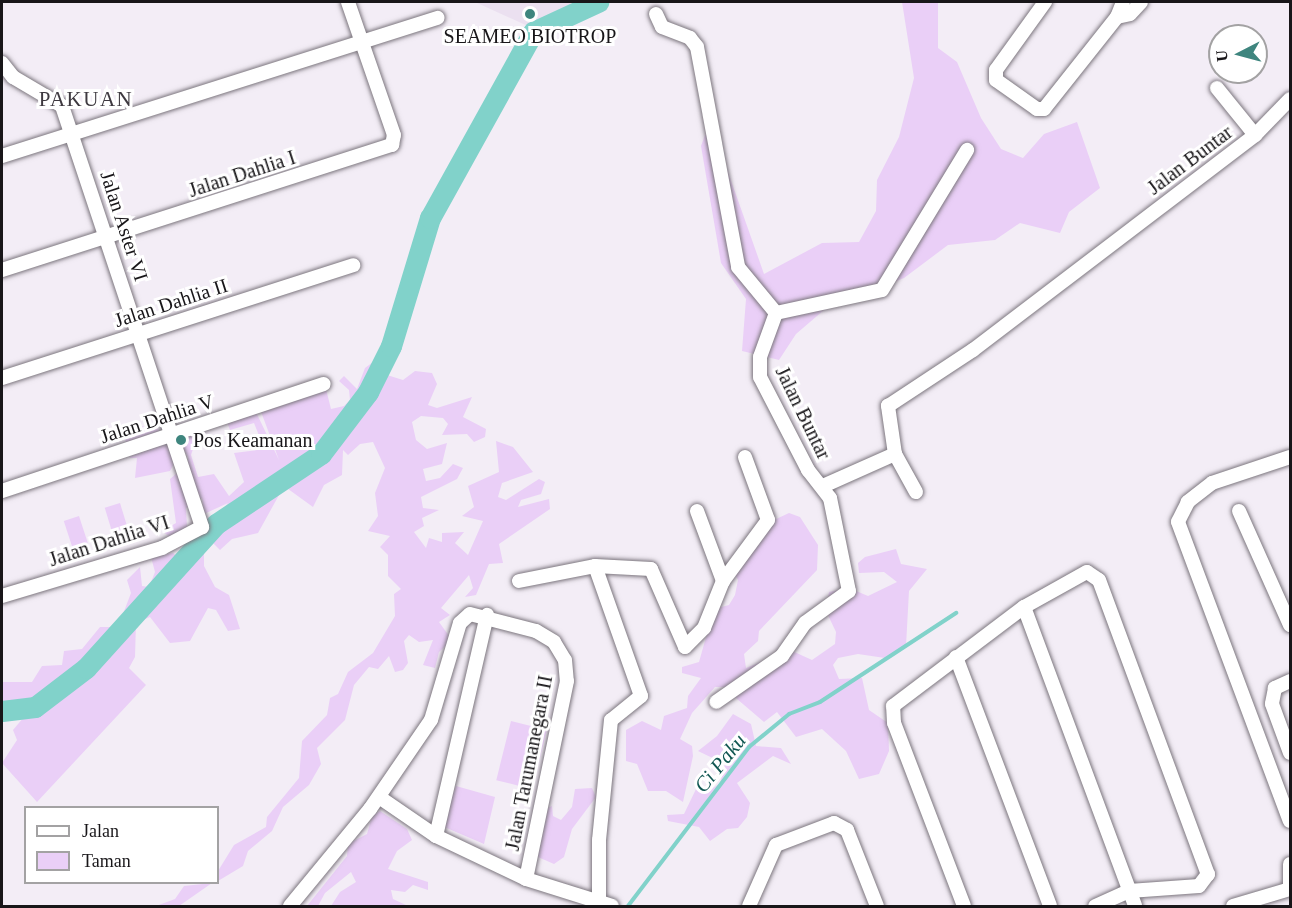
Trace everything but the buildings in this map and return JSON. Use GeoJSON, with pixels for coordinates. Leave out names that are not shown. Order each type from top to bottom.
{"type":"FeatureCollection","features":[{"type":"Feature","properties":{"kind":"street"},"geometry":{"type":"LineString","coordinates":[[348,2],[363,44]]}},
{"type":"Feature","properties":{"kind":"street"},"geometry":{"type":"LineString","coordinates":[[1045,2],[996,70],[996,80],[1037,109],[1044,109],[1117,17],[1123,2]]}},
{"type":"Feature","properties":{"kind":"street"},"geometry":{"type":"LineString","coordinates":[[1117,17],[1130,14],[1142,2]]}},
{"type":"Feature","properties":{"kind":"street"},"geometry":{"type":"LineString","coordinates":[[656,14],[662,27],[697,47],[738,267],[776,313],[882,290],[967,150]]}},
{"type":"Feature","properties":{"kind":"street"},"geometry":{"type":"LineString","coordinates":[[2,156],[72,132],[363,44],[438,18]]}},
{"type":"Feature","properties":{"kind":"street","name":"Jalan Dahlia I"},"geometry":{"type":"LineString","coordinates":[[2,270],[392,145],[394,135],[363,44]]}},
{"type":"Feature","properties":{"kind":"street","name":"Jalan Aster VI"},"geometry":{"type":"LineString","coordinates":[[2,63],[13,77],[62,106],[172,434]]}},
{"type":"Feature","properties":{"kind":"street"},"geometry":{"type":"LineString","coordinates":[[1217,88],[1255,135]]}},
{"type":"Feature","properties":{"kind":"street","name":"Jalan Buntar"},"geometry":{"type":"LineString","coordinates":[[776,313],[760,357],[760,377],[808,470],[823,486],[895,454],[888,406],[973,350],[1255,135],[1290,99]]}},
{"type":"Feature","properties":{"kind":"street","name":"Jalan Dahlia II"},"geometry":{"type":"LineString","coordinates":[[2,378],[353,265]]}},
{"type":"Feature","properties":{"kind":"street","name":"Jalan Dahlia V"},"geometry":{"type":"LineString","coordinates":[[2,491],[324,384]]}},
{"type":"Feature","properties":{"kind":"street","name":"Jalan Dahlia VI"},"geometry":{"type":"LineString","coordinates":[[2,596],[162,548],[202,527],[172,434]]}},
{"type":"Feature","properties":{"kind":"street"},"geometry":{"type":"LineString","coordinates":[[895,454],[916,492]]}},
{"type":"Feature","properties":{"kind":"street"},"geometry":{"type":"LineString","coordinates":[[519,581],[595,566],[651,569],[685,647],[704,628],[723,581],[768,520],[745,457]]}},
{"type":"Feature","properties":{"kind":"street"},"geometry":{"type":"LineString","coordinates":[[1290,457],[1212,483],[1188,501],[1178,522],[1290,821]]}},
{"type":"Feature","properties":{"kind":"street"},"geometry":{"type":"LineString","coordinates":[[716,702],[782,656],[805,623],[849,593],[837,517],[823,486]]}},
{"type":"Feature","properties":{"kind":"street"},"geometry":{"type":"LineString","coordinates":[[697,511],[723,581]]}},
{"type":"Feature","properties":{"kind":"street"},"geometry":{"type":"LineString","coordinates":[[1239,511],[1290,625]]}},
{"type":"Feature","properties":{"kind":"street"},"geometry":{"type":"LineString","coordinates":[[526,879],[607,905],[599,840],[611,720],[641,696],[595,566]]}},
{"type":"Feature","properties":{"kind":"street"},"geometry":{"type":"LineString","coordinates":[[964,906],[892,715],[897,699],[1024,607],[1079,573],[1094,573],[1099,580],[1207,867],[1199,885],[1129,891],[1095,906]]}},
{"type":"Feature","properties":{"kind":"street"},"geometry":{"type":"LineString","coordinates":[[1024,607],[1135,906]]}},
{"type":"Feature","properties":{"kind":"street"},"geometry":{"type":"LineString","coordinates":[[290,906],[379,797],[436,709],[461,620],[487,615],[436,836]]}},
{"type":"Feature","properties":{"kind":"street","name":"Jalan Tarumanegara II"},"geometry":{"type":"LineString","coordinates":[[379,797],[436,836],[526,879],[567,670],[561,650],[547,636],[487,615]]}},
{"type":"Feature","properties":{"kind":"street"},"geometry":{"type":"LineString","coordinates":[[956,657],[1050,906]]}},
{"type":"Feature","properties":{"kind":"street"},"geometry":{"type":"LineString","coordinates":[[1290,681],[1272,695],[1290,753]]}},
{"type":"Feature","properties":{"kind":"street"},"geometry":{"type":"LineString","coordinates":[[749,906],[776,845],[834,823],[848,830],[877,906]]}},
{"type":"Feature","properties":{"kind":"street"},"geometry":{"type":"LineString","coordinates":[[1233,906],[1290,887],[1290,864]]}},
{"type":"Feature","properties":{"kind":"shaded area","name":"SEAMEO BIOTROP"},"geometry":{"type":"Polygon","coordinates":[[[475,2],[584,2],[530,27],[475,2]]]}},
{"type":"Feature","properties":{"kind":"green space"},"geometry":{"type":"Polygon","coordinates":[[[902,2],[938,2],[938,48],[957,62],[981,118],[1001,149],[1023,158],[1044,134],[1077,122],[1100,188],[1069,212],[1060,233],[1020,223],[995,240],[948,245],[904,278],[824,310],[796,334],[779,360],[742,351],[746,299],[721,263],[701,146],[705,135],[713,134],[722,155],[764,274],[822,243],[859,242],[876,211],[877,180],[899,137],[914,78],[902,2]]]}},
{"type":"Feature","properties":{"kind":"green space"},"geometry":{"type":"Polygon","coordinates":[[[373,362],[379,379],[372,388],[368,402],[387,375],[403,380],[415,371],[432,373],[437,384],[428,405],[437,408],[472,397],[463,417],[486,429],[485,437],[474,442],[467,434],[442,435],[448,424],[443,418],[421,416],[412,422],[416,440],[427,449],[447,443],[442,464],[423,469],[426,481],[440,478],[453,464],[463,468],[457,479],[421,497],[423,508],[439,510],[422,518],[424,526],[414,532],[426,548],[429,538],[442,542],[442,533],[464,532],[455,543],[468,555],[483,521],[462,516],[474,507],[468,486],[499,472],[496,441],[513,447],[533,472],[502,483],[498,497],[506,500],[539,479],[545,482],[541,494],[521,500],[518,507],[549,499],[550,509],[499,544],[503,563],[489,564],[476,595],[465,597],[473,588],[469,575],[441,608],[450,615],[439,622],[452,640],[439,652],[435,668],[423,665],[433,640],[419,642],[409,635],[404,641],[408,663],[403,670],[395,672],[389,656],[378,669],[369,667],[354,685],[345,720],[317,748],[321,764],[309,785],[283,807],[272,831],[248,851],[243,866],[219,880],[219,869],[234,845],[266,827],[267,817],[299,778],[302,741],[327,715],[330,698],[338,694],[348,672],[373,653],[395,616],[394,594],[401,589],[388,576],[388,555],[380,547],[390,536],[368,531],[378,516],[375,493],[385,468],[373,442],[360,444],[348,455],[343,450],[342,475],[324,485],[313,507],[284,486],[258,533],[232,539],[220,550],[213,543],[211,523],[228,503],[204,514],[202,498],[186,508],[187,527],[170,537],[162,531],[176,523],[170,479],[177,473],[187,477],[188,457],[180,443],[200,428],[191,455],[198,477],[214,474],[229,496],[244,482],[234,453],[257,450],[260,438],[254,423],[230,430],[227,422],[255,410],[279,460],[260,409],[325,385],[331,409],[344,406],[350,400],[349,390],[339,381],[344,376],[357,389],[365,368],[373,362]]]}},
{"type":"Feature","properties":{"kind":"green space"},"geometry":{"type":"Polygon","coordinates":[[[135,426],[155,427],[168,438],[177,458],[170,471],[135,478],[137,458],[130,458],[125,439],[135,426]]]}},
{"type":"Feature","properties":{"kind":"green space"},"geometry":{"type":"Polygon","coordinates":[[[120,503],[131,540],[116,545],[105,508],[120,503]]]}},
{"type":"Feature","properties":{"kind":"green space"},"geometry":{"type":"Polygon","coordinates":[[[789,513],[800,517],[818,545],[817,570],[759,631],[758,641],[744,654],[746,668],[790,650],[812,660],[835,644],[836,632],[826,611],[829,592],[849,588],[868,596],[897,582],[884,572],[859,573],[858,563],[865,557],[896,549],[901,564],[927,569],[909,591],[906,646],[885,658],[858,654],[838,658],[833,665],[839,679],[862,678],[869,710],[888,723],[889,751],[879,774],[859,779],[846,751],[822,729],[796,737],[777,712],[764,722],[723,687],[715,687],[692,713],[680,739],[692,746],[693,756],[683,802],[666,791],[648,791],[637,764],[626,761],[626,730],[642,721],[661,730],[664,716],[687,708],[688,696],[701,678],[682,673],[682,667],[699,662],[714,609],[729,605],[735,595],[738,580],[731,568],[772,521],[789,513]]]}},
{"type":"Feature","properties":{"kind":"green space"},"geometry":{"type":"Polygon","coordinates":[[[79,516],[91,553],[76,558],[64,521],[79,516]]]}},
{"type":"Feature","properties":{"kind":"green space"},"geometry":{"type":"Polygon","coordinates":[[[191,540],[198,547],[204,544],[204,566],[215,587],[229,595],[240,629],[228,631],[216,610],[208,608],[190,641],[170,643],[150,617],[136,623],[135,657],[129,668],[146,685],[37,802],[2,763],[17,740],[13,730],[29,711],[2,713],[2,682],[32,682],[42,666],[62,665],[64,651],[82,649],[100,627],[118,627],[131,593],[127,580],[140,567],[142,586],[149,587],[155,572],[151,557],[173,553],[180,559],[191,540]]]}},
{"type":"Feature","properties":{"kind":"green space"},"geometry":{"type":"Polygon","coordinates":[[[733,714],[751,724],[756,746],[781,748],[791,764],[773,756],[737,783],[750,803],[747,817],[738,828],[727,829],[710,841],[699,827],[668,821],[667,815],[684,814],[697,787],[712,789],[720,783],[725,764],[698,751],[717,736],[733,714]]]}},
{"type":"Feature","properties":{"kind":"green space"},"geometry":{"type":"Polygon","coordinates":[[[511,721],[547,730],[532,789],[496,780],[511,721]]]}},
{"type":"Feature","properties":{"kind":"green space"},"geometry":{"type":"Polygon","coordinates":[[[456,786],[495,797],[484,844],[442,826],[456,786]]]}},
{"type":"Feature","properties":{"kind":"green space"},"geometry":{"type":"Polygon","coordinates":[[[592,788],[596,797],[572,829],[564,857],[554,864],[538,857],[548,808],[552,806],[553,816],[561,820],[572,807],[575,789],[592,788]]]}},
{"type":"Feature","properties":{"kind":"green space"},"geometry":{"type":"Polygon","coordinates":[[[380,811],[407,829],[412,840],[397,851],[388,869],[428,882],[428,890],[413,885],[405,892],[391,890],[393,899],[408,906],[331,906],[340,892],[356,882],[351,872],[325,893],[318,906],[307,906],[347,856],[348,844],[367,834],[372,816],[380,811]]]}},
{"type":"Feature","properties":{"kind":"green space"},"geometry":{"type":"Polygon","coordinates":[[[211,884],[179,906],[156,906],[175,899],[184,886],[211,884]]]}},
{"type":"Feature","properties":{"kind":"waterway"},"geometry":{"type":"LineString","coordinates":[[2,711],[35,707],[86,668],[216,524],[321,454],[368,392],[391,346],[430,218],[533,32],[598,2]]}},
{"type":"Feature","properties":{"kind":"waterway","name":"Ci Paku"},"geometry":{"type":"LineString","coordinates":[[628,906],[749,747],[789,714],[820,702],[956,613]]}},
{"type":"Feature","properties":{"kind":"place","name":"SEAMEO BIOTROP"},"geometry":{"type":"Point","coordinates":[530,14]}},
{"type":"Feature","properties":{"kind":"place","name":"Pos Keamanan"},"geometry":{"type":"Point","coordinates":[181,440]}},
{"type":"Feature","properties":{"kind":"district","name":"PAKUAN"},"geometry":{"type":"Point","coordinates":[86,99]}}]}
